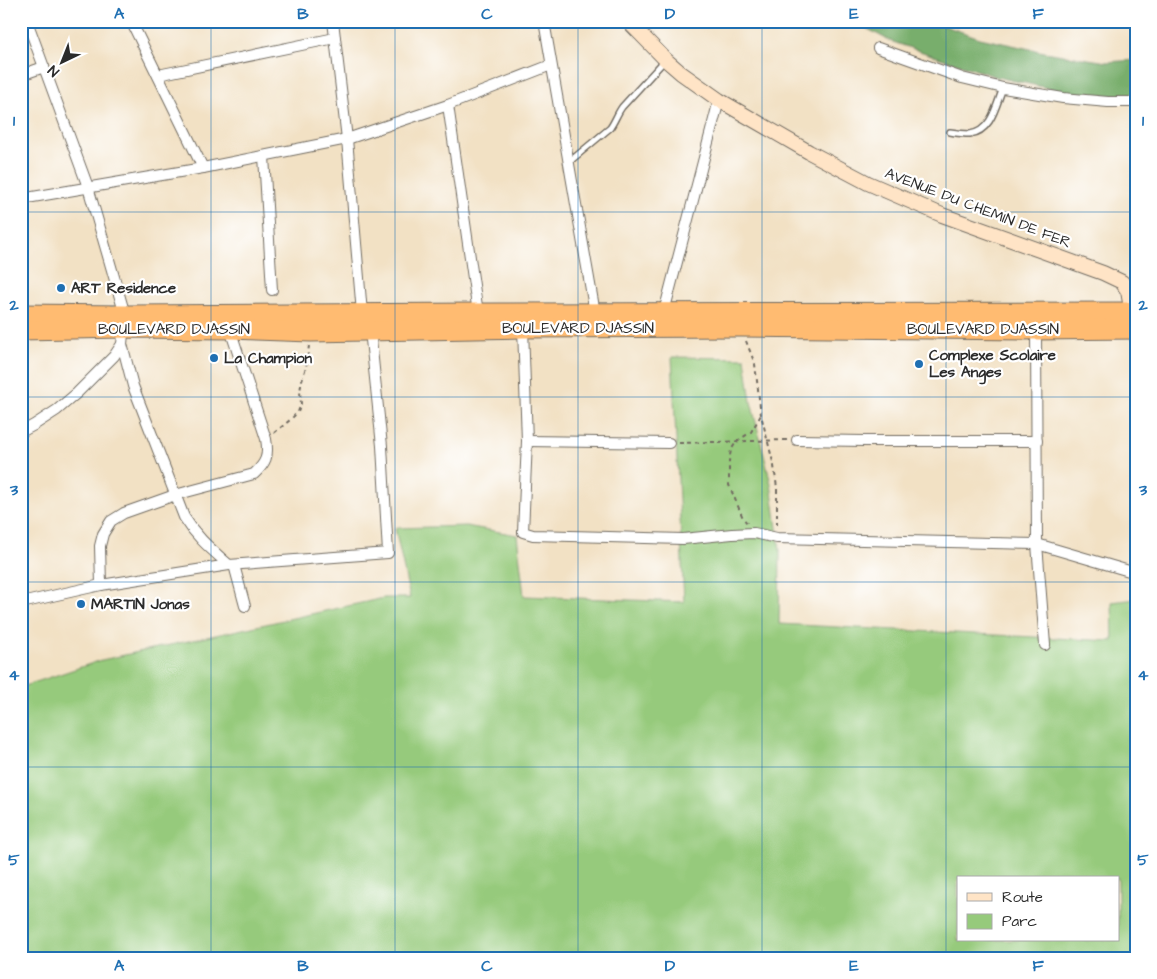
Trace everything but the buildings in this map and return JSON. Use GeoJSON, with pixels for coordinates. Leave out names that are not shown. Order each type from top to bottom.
{"type":"FeatureCollection","features":[{"type":"Feature","properties":{"kind":"highway","name":"BOULEVARD DJASSIN"},"geometry":{"type":"LineString","coordinates":[[21,314],[124,329],[366,322],[478,312],[664,312],[1135,325]]}},
{"type":"Feature","properties":{"kind":"highway","name":"BOULEVARD DJASSIN"},"geometry":{"type":"LineString","coordinates":[[21,330],[230,329],[311,332],[366,322],[523,328],[740,327],[1036,330],[1135,325]]}},
{"type":"Feature","properties":{"kind":"street"},"geometry":{"type":"LineString","coordinates":[[27,21],[88,187],[124,329],[133,386],[184,517],[192,531],[212,551],[232,565],[245,606]]}},
{"type":"Feature","properties":{"kind":"street"},"geometry":{"type":"LineString","coordinates":[[131,21],[204,168]]}},
{"type":"Feature","properties":{"kind":"street"},"geometry":{"type":"LineString","coordinates":[[21,603],[101,585],[232,565],[388,553],[382,446],[366,322],[333,21]]}},
{"type":"Feature","properties":{"kind":"street"},"geometry":{"type":"LineString","coordinates":[[544,21],[595,313]]}},
{"type":"Feature","properties":{"kind":"street","name":"AVENUE DU CHEMIN DE FER"},"geometry":{"type":"LineString","coordinates":[[628,21],[681,73],[719,100],[809,152],[868,183],[942,215],[1122,282],[1128,291],[1135,325]]}},
{"type":"Feature","properties":{"kind":"street"},"geometry":{"type":"LineString","coordinates":[[158,75],[335,38]]}},
{"type":"Feature","properties":{"kind":"street"},"geometry":{"type":"LineString","coordinates":[[878,48],[962,78],[1003,88],[1063,98],[1108,102],[1136,102]]}},
{"type":"Feature","properties":{"kind":"street"},"geometry":{"type":"LineString","coordinates":[[21,199],[204,168],[347,140],[448,105],[551,65]]}},
{"type":"Feature","properties":{"kind":"street"},"geometry":{"type":"LineString","coordinates":[[21,75],[44,67]]}},
{"type":"Feature","properties":{"kind":"street"},"geometry":{"type":"LineString","coordinates":[[664,312],[719,100]]}},
{"type":"Feature","properties":{"kind":"street"},"geometry":{"type":"LineString","coordinates":[[448,105],[478,312]]}},
{"type":"Feature","properties":{"kind":"street"},"geometry":{"type":"LineString","coordinates":[[264,156],[272,290]]}},
{"type":"Feature","properties":{"kind":"street"},"geometry":{"type":"LineString","coordinates":[[523,328],[527,441],[523,532],[533,535],[683,539],[754,533],[777,538],[1037,544],[1136,574]]}},
{"type":"Feature","properties":{"kind":"street"},"geometry":{"type":"LineString","coordinates":[[21,432],[57,410],[100,372],[114,356],[124,329]]}},
{"type":"Feature","properties":{"kind":"street"},"geometry":{"type":"LineString","coordinates":[[101,585],[100,546],[103,534],[111,521],[124,514],[175,495],[254,474],[262,467],[267,457],[266,439],[230,329]]}},
{"type":"Feature","properties":{"kind":"street"},"geometry":{"type":"LineString","coordinates":[[1036,330],[1037,544],[1045,645]]}},
{"type":"Feature","properties":{"kind":"street"},"geometry":{"type":"LineString","coordinates":[[796,440],[1037,441]]}},
{"type":"Feature","properties":{"kind":"street"},"geometry":{"type":"LineString","coordinates":[[527,441],[669,443]]}},
{"type":"Feature","properties":{"kind":"lane"},"geometry":{"type":"LineString","coordinates":[[568,163],[610,128],[616,121],[622,107],[666,60]]}},
{"type":"Feature","properties":{"kind":"lane"},"geometry":{"type":"LineString","coordinates":[[950,132],[969,134],[979,132],[991,119],[1003,88]]}},
{"type":"Feature","properties":{"kind":"path"},"geometry":{"type":"LineString","coordinates":[[740,327],[755,364],[760,415],[774,466],[777,488],[777,538]]}},
{"type":"Feature","properties":{"kind":"path"},"geometry":{"type":"LineString","coordinates":[[266,439],[298,412],[311,332]]}},
{"type":"Feature","properties":{"kind":"path"},"geometry":{"type":"LineString","coordinates":[[754,533],[744,518],[729,485],[729,461],[731,450],[737,441],[751,432],[760,415]]}},
{"type":"Feature","properties":{"kind":"path"},"geometry":{"type":"LineString","coordinates":[[669,443],[796,440]]}},
{"type":"Feature","properties":{"kind":"green space"},"geometry":{"type":"Polygon","coordinates":[[[853,21],[930,21],[980,38],[1044,52],[1107,62],[1136,60],[1136,97],[1080,95],[997,77],[890,41],[853,21]]]}},
{"type":"Feature","properties":{"kind":"green space"},"geometry":{"type":"Polygon","coordinates":[[[672,357],[745,358],[751,402],[771,484],[780,550],[779,624],[1113,641],[1112,602],[1136,599],[1136,958],[21,958],[21,687],[102,660],[384,598],[410,598],[395,528],[466,526],[517,535],[524,596],[684,602],[672,357]]]}},
{"type":"Feature","properties":{"kind":"place","name":"ART Residence"},"geometry":{"type":"Point","coordinates":[61,288]}},
{"type":"Feature","properties":{"kind":"place","name":"La Champion"},"geometry":{"type":"Point","coordinates":[214,358]}},
{"type":"Feature","properties":{"kind":"place","name":"Complexe Scolaire Les Anges"},"geometry":{"type":"Point","coordinates":[919,364]}},
{"type":"Feature","properties":{"kind":"place","name":"MARTIN Jonas"},"geometry":{"type":"Point","coordinates":[81,604]}}]}
